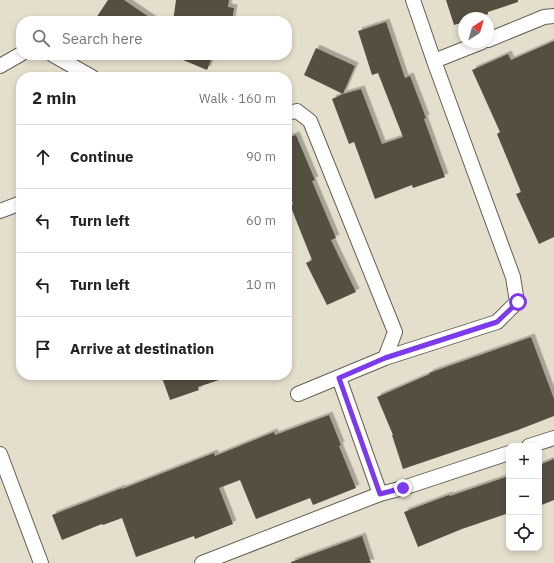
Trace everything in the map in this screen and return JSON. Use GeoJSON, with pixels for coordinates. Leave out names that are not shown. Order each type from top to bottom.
{"type":"FeatureCollection","features":[{"type":"Feature","properties":{"kind":"street"},"geometry":{"type":"LineString","coordinates":[[298,394],[385,358],[497,322],[518,302],[513,277],[413,0]]}},
{"type":"Feature","properties":{"kind":"street"},"geometry":{"type":"LineString","coordinates":[[494,38],[544,17],[554,16]]}},
{"type":"Feature","properties":{"kind":"street"},"geometry":{"type":"LineString","coordinates":[[434,61],[467,48]]}},
{"type":"Feature","properties":{"kind":"street"},"geometry":{"type":"LineString","coordinates":[[0,66],[16,57]]}},
{"type":"Feature","properties":{"kind":"street"},"geometry":{"type":"LineString","coordinates":[[62,60],[83,72]]}},
{"type":"Feature","properties":{"kind":"street"},"geometry":{"type":"LineString","coordinates":[[292,112],[297,111],[310,121],[395,332],[385,358]]}},
{"type":"Feature","properties":{"kind":"street"},"geometry":{"type":"LineString","coordinates":[[0,211],[16,205]]}},
{"type":"Feature","properties":{"kind":"street"},"geometry":{"type":"LineString","coordinates":[[339,378],[380,494]]}},
{"type":"Feature","properties":{"kind":"street"},"geometry":{"type":"LineString","coordinates":[[538,443],[554,438]]}},
{"type":"Feature","properties":{"kind":"street"},"geometry":{"type":"LineString","coordinates":[[0,454],[41,563]]}},
{"type":"Feature","properties":{"kind":"street"},"geometry":{"type":"LineString","coordinates":[[202,563],[380,494],[506,454]]}},
{"type":"Feature","properties":{"kind":"building"},"geometry":{"type":"Polygon","coordinates":[[[108,0],[124,0],[148,16],[97,16],[108,0]]]}},
{"type":"Feature","properties":{"kind":"building"},"geometry":{"type":"Polygon","coordinates":[[[176,0],[229,0],[228,7],[234,8],[233,16],[174,16],[176,0]]]}},
{"type":"Feature","properties":{"kind":"building"},"geometry":{"type":"Polygon","coordinates":[[[446,0],[518,0],[518,2],[488,12],[458,12],[458,24],[454,25],[446,0]]]}},
{"type":"Feature","properties":{"kind":"building"},"geometry":{"type":"Polygon","coordinates":[[[386,22],[405,78],[410,76],[426,118],[424,119],[445,177],[413,188],[412,185],[375,199],[354,142],[349,144],[332,99],[361,89],[382,144],[403,137],[378,73],[372,75],[358,31],[386,22]]]}},
{"type":"Feature","properties":{"kind":"building"},"geometry":{"type":"Polygon","coordinates":[[[554,41],[554,237],[539,244],[516,194],[521,192],[497,134],[500,132],[472,70],[508,54],[511,60],[554,41]]]}},
{"type":"Feature","properties":{"kind":"building"},"geometry":{"type":"Polygon","coordinates":[[[316,48],[355,66],[343,94],[304,75],[316,48]]]}},
{"type":"Feature","properties":{"kind":"building"},"geometry":{"type":"Polygon","coordinates":[[[183,60],[211,60],[207,70],[183,60]]]}},
{"type":"Feature","properties":{"kind":"building"},"geometry":{"type":"Polygon","coordinates":[[[296,135],[315,180],[312,181],[336,238],[331,240],[356,292],[327,305],[306,263],[312,260],[292,210],[292,136],[296,135]]]}},
{"type":"Feature","properties":{"kind":"building"},"geometry":{"type":"Polygon","coordinates":[[[531,337],[554,399],[554,416],[518,430],[403,469],[393,435],[377,397],[430,374],[429,373],[531,337]]]}},
{"type":"Feature","properties":{"kind":"building"},"geometry":{"type":"Polygon","coordinates":[[[163,380],[219,380],[198,387],[199,390],[170,400],[163,380]]]}},
{"type":"Feature","properties":{"kind":"building"},"geometry":{"type":"Polygon","coordinates":[[[329,415],[341,445],[339,446],[356,488],[313,505],[310,498],[256,519],[240,480],[219,488],[233,524],[195,539],[194,536],[136,557],[122,518],[103,525],[102,524],[62,540],[52,515],[214,453],[215,456],[274,432],[275,435],[329,415]]]}},
{"type":"Feature","properties":{"kind":"building"},"geometry":{"type":"Polygon","coordinates":[[[554,459],[554,500],[542,505],[542,479],[542,464],[554,459]]]}},
{"type":"Feature","properties":{"kind":"building"},"geometry":{"type":"Polygon","coordinates":[[[506,477],[506,514],[462,529],[418,547],[404,512],[449,495],[450,496],[506,477]]]}},
{"type":"Feature","properties":{"kind":"building"},"geometry":{"type":"Polygon","coordinates":[[[362,536],[371,563],[291,563],[291,562],[362,536]]]}},
{"type":"Feature","properties":{"kind":"route"},"geometry":{"type":"LineString","coordinates":[[403,488],[380,494],[339,378],[385,358],[497,322],[518,302]]}}]}
